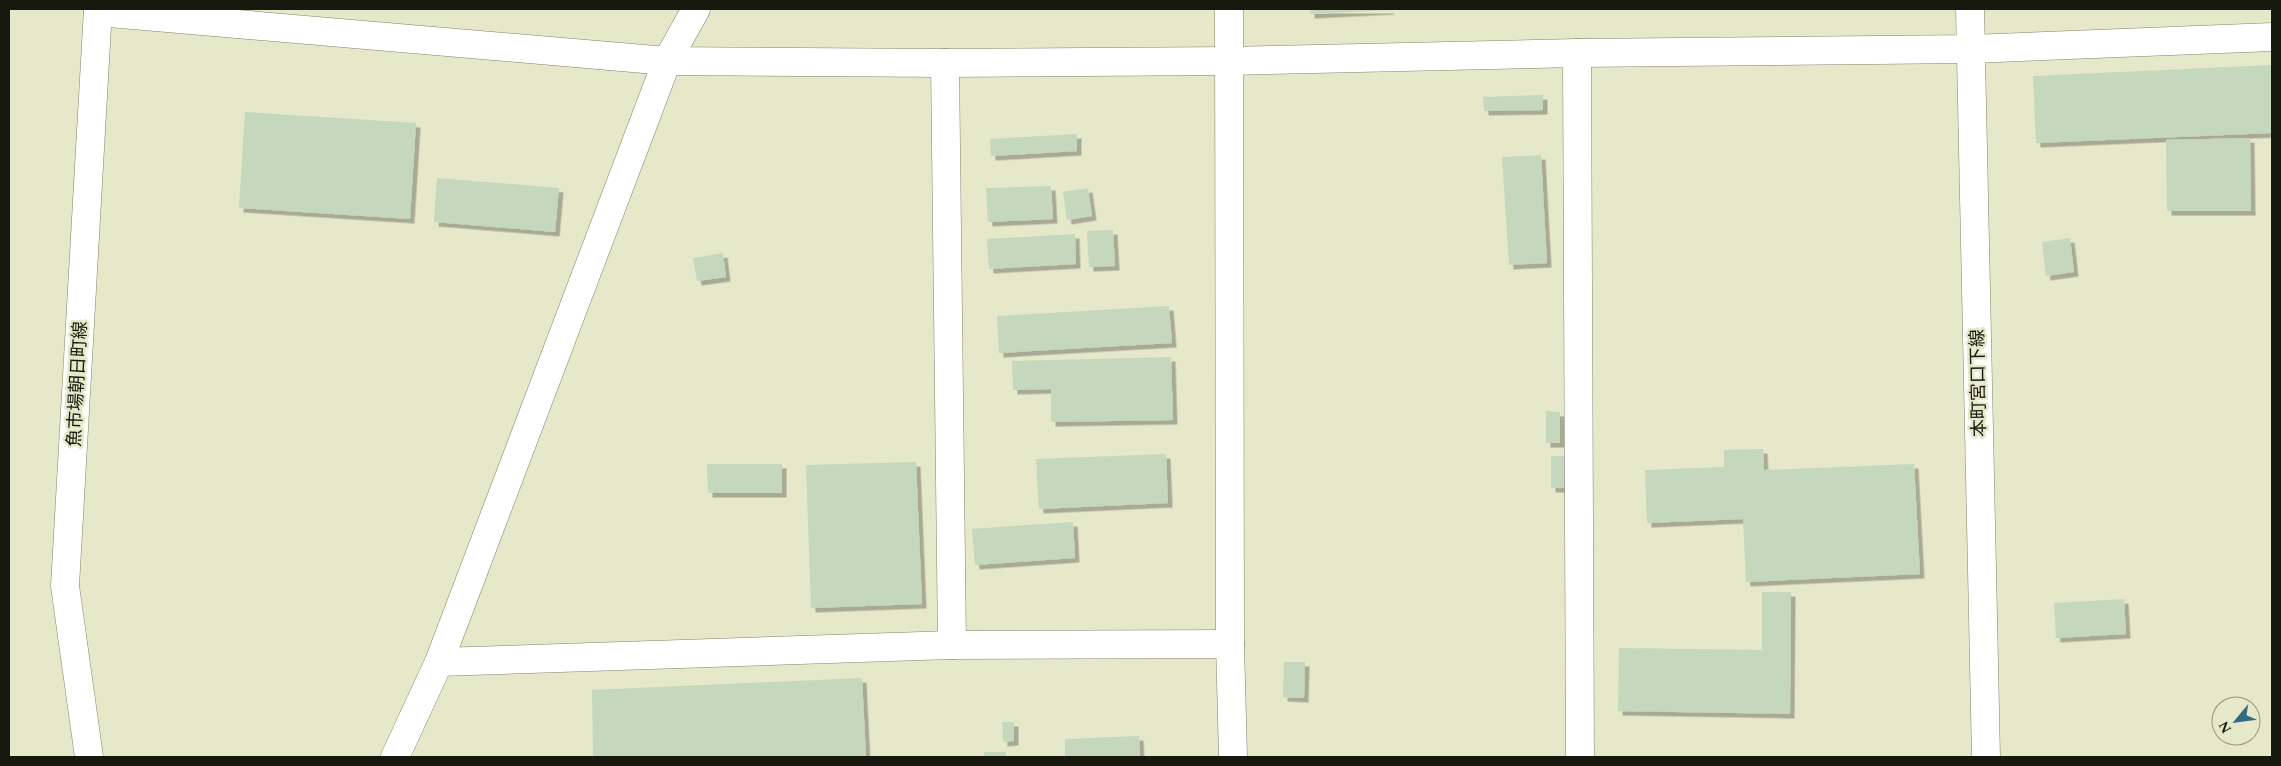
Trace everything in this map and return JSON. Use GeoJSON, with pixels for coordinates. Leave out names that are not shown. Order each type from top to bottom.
{"type":"FeatureCollection","features":[{"type":"Feature","properties":{"kind":"street"},"geometry":{"type":"LineString","coordinates":[[395,757],[440,662],[667,61],[696,9]]}},
{"type":"Feature","properties":{"kind":"street"},"geometry":{"type":"LineString","coordinates":[[1229,9],[1230,644],[1233,757]]}},
{"type":"Feature","properties":{"kind":"street","name":"本町宮口下線"},"geometry":{"type":"LineString","coordinates":[[1970,9],[1986,757]]}},
{"type":"Feature","properties":{"kind":"street"},"geometry":{"type":"LineString","coordinates":[[98,11],[667,61],[945,63],[1229,61],[1577,53],[1970,49],[2272,37]]}},
{"type":"Feature","properties":{"kind":"street","name":"魚市場朝日町線"},"geometry":{"type":"LineString","coordinates":[[88,757],[65,586],[98,11]]}},
{"type":"Feature","properties":{"kind":"street"},"geometry":{"type":"LineString","coordinates":[[1577,53],[1580,757]]}},
{"type":"Feature","properties":{"kind":"street"},"geometry":{"type":"LineString","coordinates":[[945,63],[952,645]]}},
{"type":"Feature","properties":{"kind":"street"},"geometry":{"type":"LineString","coordinates":[[440,662],[952,645],[1230,644]]}},
{"type":"Feature","properties":{"kind":"building"},"geometry":{"type":"Polygon","coordinates":[[[1310,9],[1390,9],[1390,10],[1310,14],[1310,9]]]}},
{"type":"Feature","properties":{"kind":"building"},"geometry":{"type":"Polygon","coordinates":[[[2272,65],[2272,133],[2036,143],[2033,76],[2272,65]]]}},
{"type":"Feature","properties":{"kind":"building"},"geometry":{"type":"Polygon","coordinates":[[[1543,95],[1543,110],[1484,111],[1483,97],[1543,95]]]}},
{"type":"Feature","properties":{"kind":"building"},"geometry":{"type":"Polygon","coordinates":[[[245,112],[416,123],[410,219],[239,208],[245,112]]]}},
{"type":"Feature","properties":{"kind":"building"},"geometry":{"type":"Polygon","coordinates":[[[1077,134],[1077,151],[991,156],[990,139],[1077,134]]]}},
{"type":"Feature","properties":{"kind":"building"},"geometry":{"type":"Polygon","coordinates":[[[2250,138],[2251,211],[2167,211],[2166,140],[2250,138]]]}},
{"type":"Feature","properties":{"kind":"building"},"geometry":{"type":"Polygon","coordinates":[[[1541,155],[1547,263],[1509,265],[1502,157],[1541,155]]]}},
{"type":"Feature","properties":{"kind":"building"},"geometry":{"type":"Polygon","coordinates":[[[437,178],[559,188],[555,232],[434,222],[437,178]]]}},
{"type":"Feature","properties":{"kind":"building"},"geometry":{"type":"Polygon","coordinates":[[[1051,186],[1053,219],[988,222],[986,188],[1051,186]]]}},
{"type":"Feature","properties":{"kind":"building"},"geometry":{"type":"Polygon","coordinates":[[[1088,188],[1092,216],[1067,220],[1063,192],[1088,188]]]}},
{"type":"Feature","properties":{"kind":"building"},"geometry":{"type":"Polygon","coordinates":[[[1113,230],[1115,266],[1089,267],[1087,231],[1113,230]]]}},
{"type":"Feature","properties":{"kind":"building"},"geometry":{"type":"Polygon","coordinates":[[[1075,234],[1076,264],[989,269],[987,239],[1075,234]]]}},
{"type":"Feature","properties":{"kind":"building"},"geometry":{"type":"Polygon","coordinates":[[[2070,238],[2074,272],[2046,276],[2042,242],[2070,238]]]}},
{"type":"Feature","properties":{"kind":"building"},"geometry":{"type":"Polygon","coordinates":[[[723,253],[726,277],[697,281],[693,258],[723,253]]]}},
{"type":"Feature","properties":{"kind":"building"},"geometry":{"type":"Polygon","coordinates":[[[1169,306],[1172,343],[999,353],[997,316],[1169,306]]]}},
{"type":"Feature","properties":{"kind":"building"},"geometry":{"type":"Polygon","coordinates":[[[1171,357],[1173,420],[1051,422],[1051,389],[1013,390],[1012,361],[1171,357]]]}},
{"type":"Feature","properties":{"kind":"building"},"geometry":{"type":"Polygon","coordinates":[[[1546,411],[1560,412],[1560,443],[1546,443],[1546,411]]]}},
{"type":"Feature","properties":{"kind":"building"},"geometry":{"type":"Polygon","coordinates":[[[1763,449],[1764,470],[1914,464],[1920,574],[1746,582],[1743,519],[1647,523],[1645,470],[1724,467],[1724,450],[1763,449]]]}},
{"type":"Feature","properties":{"kind":"building"},"geometry":{"type":"Polygon","coordinates":[[[1166,454],[1168,503],[1039,509],[1036,459],[1166,454]]]}},
{"type":"Feature","properties":{"kind":"building"},"geometry":{"type":"Polygon","coordinates":[[[1551,456],[1565,456],[1564,488],[1551,488],[1551,456]]]}},
{"type":"Feature","properties":{"kind":"building"},"geometry":{"type":"Polygon","coordinates":[[[916,462],[922,604],[811,608],[806,465],[916,462]]]}},
{"type":"Feature","properties":{"kind":"building"},"geometry":{"type":"Polygon","coordinates":[[[707,464],[782,464],[782,493],[708,493],[707,464]]]}},
{"type":"Feature","properties":{"kind":"building"},"geometry":{"type":"Polygon","coordinates":[[[1073,522],[1075,558],[975,565],[972,529],[1073,522]]]}},
{"type":"Feature","properties":{"kind":"building"},"geometry":{"type":"Polygon","coordinates":[[[1762,592],[1791,592],[1790,714],[1618,711],[1619,648],[1762,650],[1762,592]]]}},
{"type":"Feature","properties":{"kind":"building"},"geometry":{"type":"Polygon","coordinates":[[[2124,599],[2126,634],[2056,638],[2054,603],[2124,599]]]}},
{"type":"Feature","properties":{"kind":"building"},"geometry":{"type":"Polygon","coordinates":[[[1284,662],[1305,662],[1304,698],[1283,697],[1284,662]]]}},
{"type":"Feature","properties":{"kind":"building"},"geometry":{"type":"Polygon","coordinates":[[[862,678],[866,757],[593,757],[592,690],[862,678]]]}},
{"type":"Feature","properties":{"kind":"building"},"geometry":{"type":"Polygon","coordinates":[[[1002,722],[1014,722],[1014,741],[1003,742],[1002,722]]]}},
{"type":"Feature","properties":{"kind":"building"},"geometry":{"type":"Polygon","coordinates":[[[1139,736],[1140,757],[1065,757],[1065,739],[1139,736]]]}},
{"type":"Feature","properties":{"kind":"building"},"geometry":{"type":"Polygon","coordinates":[[[984,752],[1006,752],[1006,757],[984,757],[984,752]]]}}]}
